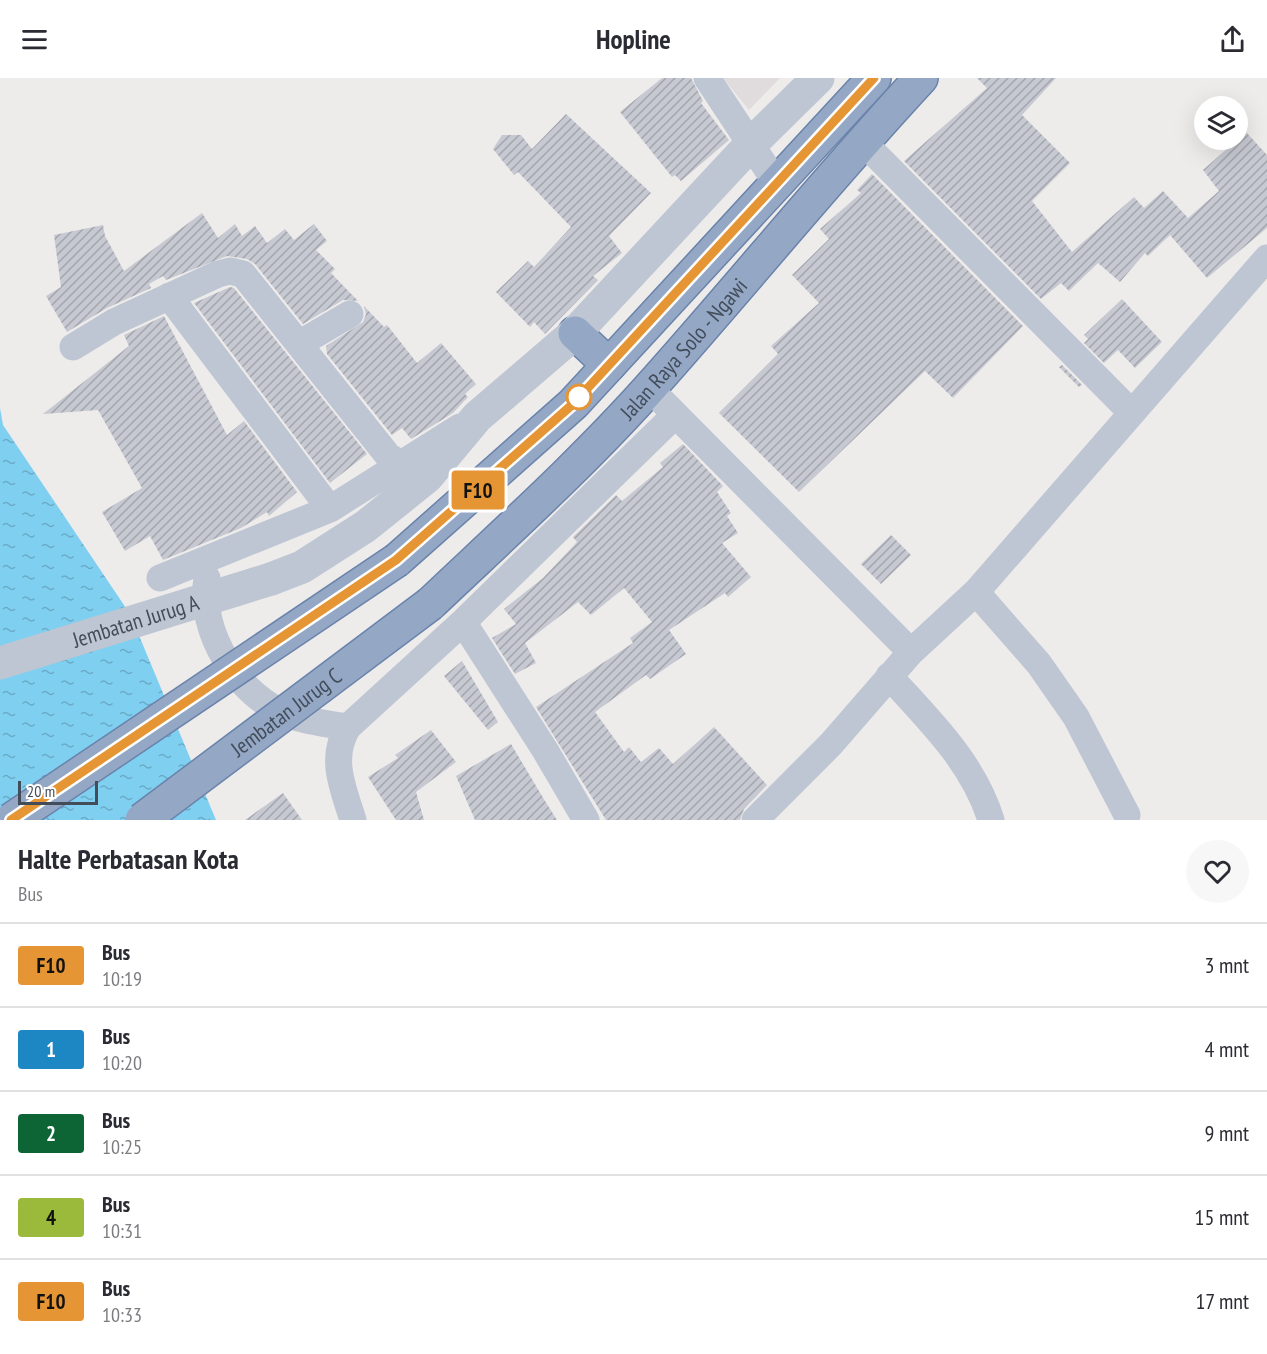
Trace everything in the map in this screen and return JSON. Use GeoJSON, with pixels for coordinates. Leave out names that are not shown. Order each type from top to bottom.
{"type":"FeatureCollection","features":[{"type":"Feature","properties":{"kind":"highway","name":"Jalan Raya Solo - Ngawi"},"geometry":{"type":"LineString","coordinates":[[11,820],[396,560],[573,404],[874,78]]}},
{"type":"Feature","properties":{"kind":"highway","name":"Jalan Raya Solo - Ngawi"},"geometry":{"type":"LineString","coordinates":[[430,604],[520,519],[650,388],[862,141],[921,78]]}},
{"type":"Feature","properties":{"kind":"highway"},"geometry":{"type":"LineString","coordinates":[[575,333],[609,365]]}},
{"type":"Feature","properties":{"kind":"highway","name":"Jembatan Jurug C"},"geometry":{"type":"LineString","coordinates":[[141,820],[430,604]]}},
{"type":"Feature","properties":{"kind":"street"},"geometry":{"type":"LineString","coordinates":[[707,78],[777,184]]}},
{"type":"Feature","properties":{"kind":"street","name":"Jembatan Jurug A"},"geometry":{"type":"LineString","coordinates":[[0,663],[271,579],[302,567],[366,526],[427,477],[477,417],[575,333],[751,144],[818,78]]}},
{"type":"Feature","properties":{"kind":"street"},"geometry":{"type":"LineString","coordinates":[[862,141],[1131,412]]}},
{"type":"Feature","properties":{"kind":"street"},"geometry":{"type":"LineString","coordinates":[[755,820],[831,744],[911,652],[976,592],[1267,258]]}},
{"type":"Feature","properties":{"kind":"street"},"geometry":{"type":"LineString","coordinates":[[73,347],[114,322],[224,272],[243,274],[388,457],[402,464]]}},
{"type":"Feature","properties":{"kind":"street"},"geometry":{"type":"LineString","coordinates":[[169,296],[330,509]]}},
{"type":"Feature","properties":{"kind":"street"},"geometry":{"type":"LineString","coordinates":[[299,344],[350,314]]}},
{"type":"Feature","properties":{"kind":"street"},"geometry":{"type":"LineString","coordinates":[[650,388],[911,652]]}},
{"type":"Feature","properties":{"kind":"street"},"geometry":{"type":"LineString","coordinates":[[353,820],[338,766],[337,750],[348,727],[463,622],[675,415]]}},
{"type":"Feature","properties":{"kind":"street"},"geometry":{"type":"LineString","coordinates":[[160,578],[330,509],[477,417]]}},
{"type":"Feature","properties":{"kind":"street"},"geometry":{"type":"LineString","coordinates":[[210,559],[205,591],[210,623],[221,652],[240,681],[260,699],[287,715],[348,727]]}},
{"type":"Feature","properties":{"kind":"street"},"geometry":{"type":"LineString","coordinates":[[976,592],[1039,664],[1076,717],[1127,815]]}},
{"type":"Feature","properties":{"kind":"street"},"geometry":{"type":"LineString","coordinates":[[463,622],[545,750],[586,820]]}},
{"type":"Feature","properties":{"kind":"street"},"geometry":{"type":"LineString","coordinates":[[889,676],[959,756],[977,783],[992,820]]}},
{"type":"Feature","properties":{"kind":"shaded area"},"geometry":{"type":"Polygon","coordinates":[[[723,78],[780,78],[749,110],[723,78]]]}},
{"type":"Feature","properties":{"kind":"water"},"geometry":{"type":"Polygon","coordinates":[[[0,408],[3,425],[130,614],[216,820],[0,820],[0,408]]]}},
{"type":"Feature","properties":{"kind":"building"},"geometry":{"type":"Polygon","coordinates":[[[662,78],[691,78],[703,101],[701,103],[729,140],[681,181],[675,175],[672,177],[620,112],[662,78]]]}},
{"type":"Feature","properties":{"kind":"building"},"geometry":{"type":"Polygon","coordinates":[[[977,78],[1056,78],[1022,115],[1070,163],[1032,201],[1072,252],[1134,197],[1144,208],[1163,191],[1188,218],[1219,191],[1203,170],[1226,150],[1248,150],[1248,134],[1267,155],[1267,228],[1207,278],[1170,235],[1148,256],[1145,253],[1120,282],[1098,263],[1069,291],[1061,283],[1041,299],[904,161],[987,88],[977,78]]]}},
{"type":"Feature","properties":{"kind":"building"},"geometry":{"type":"Polygon","coordinates":[[[566,114],[651,193],[609,236],[622,253],[593,276],[598,280],[545,334],[534,322],[530,327],[496,292],[528,261],[534,267],[571,227],[518,172],[514,175],[493,149],[502,135],[521,135],[532,149],[566,114]]]}},
{"type":"Feature","properties":{"kind":"building"},"geometry":{"type":"Polygon","coordinates":[[[872,174],[1023,326],[953,398],[925,371],[799,492],[719,413],[778,354],[771,346],[819,303],[792,275],[829,239],[820,229],[861,193],[857,190],[872,174]]]}},
{"type":"Feature","properties":{"kind":"building"},"geometry":{"type":"Polygon","coordinates":[[[202,213],[218,238],[235,224],[242,236],[255,226],[267,243],[285,229],[294,240],[314,224],[327,241],[316,250],[335,269],[331,273],[358,301],[343,300],[303,324],[255,264],[247,259],[227,256],[166,280],[163,276],[149,284],[151,288],[107,308],[67,332],[46,296],[61,287],[54,235],[103,225],[105,236],[124,271],[202,213]]]}},
{"type":"Feature","properties":{"kind":"building"},"geometry":{"type":"Polygon","coordinates":[[[230,287],[234,288],[367,454],[330,483],[194,303],[230,287]]]}},
{"type":"Feature","properties":{"kind":"building"},"geometry":{"type":"Polygon","coordinates":[[[1122,299],[1162,342],[1135,368],[1118,350],[1104,363],[1084,343],[1088,339],[1084,335],[1122,299]]]}},
{"type":"Feature","properties":{"kind":"building"},"geometry":{"type":"Polygon","coordinates":[[[364,306],[384,327],[387,325],[417,363],[441,343],[476,384],[465,394],[468,397],[453,413],[411,439],[402,428],[392,435],[327,354],[326,346],[363,322],[366,314],[364,306]]]}},
{"type":"Feature","properties":{"kind":"building"},"geometry":{"type":"Polygon","coordinates":[[[164,316],[227,435],[244,421],[297,492],[269,516],[267,512],[241,528],[163,560],[150,536],[125,551],[102,512],[142,488],[98,410],[43,414],[129,346],[124,335],[164,316]]]}},
{"type":"Feature","properties":{"kind":"building"},"geometry":{"type":"Polygon","coordinates":[[[1062,365],[1082,385],[1079,387],[1059,367],[1062,365]]]}},
{"type":"Feature","properties":{"kind":"building"},"geometry":{"type":"Polygon","coordinates":[[[683,444],[723,486],[717,492],[731,513],[727,516],[738,533],[722,543],[751,577],[728,597],[725,593],[669,630],[686,654],[650,679],[646,675],[595,712],[624,752],[629,747],[641,762],[659,748],[673,764],[714,727],[767,785],[744,809],[740,820],[606,820],[536,707],[633,643],[630,638],[652,622],[624,588],[591,615],[578,602],[525,643],[536,663],[515,674],[492,638],[516,624],[504,609],[543,578],[577,542],[573,537],[616,495],[622,501],[663,467],[660,463],[683,444]]]}},
{"type":"Feature","properties":{"kind":"building"},"geometry":{"type":"Polygon","coordinates":[[[891,535],[911,555],[881,584],[861,564],[891,535]]]}},
{"type":"Feature","properties":{"kind":"building"},"geometry":{"type":"Polygon","coordinates":[[[462,661],[498,722],[488,730],[444,676],[462,661]]]}},
{"type":"Feature","properties":{"kind":"building"},"geometry":{"type":"Polygon","coordinates":[[[431,730],[456,762],[416,792],[424,820],[396,820],[368,777],[398,758],[395,755],[431,730]]]}},
{"type":"Feature","properties":{"kind":"building"},"geometry":{"type":"Polygon","coordinates":[[[511,744],[557,820],[475,820],[456,776],[511,744]]]}},
{"type":"Feature","properties":{"kind":"building"},"geometry":{"type":"Polygon","coordinates":[[[283,793],[302,820],[245,820],[283,793]]]}},
{"type":"Feature","properties":{"kind":"bus line","name":"F10"},"geometry":{"type":"LineString","coordinates":[[11,820],[396,560],[573,404],[874,78]]}}]}
